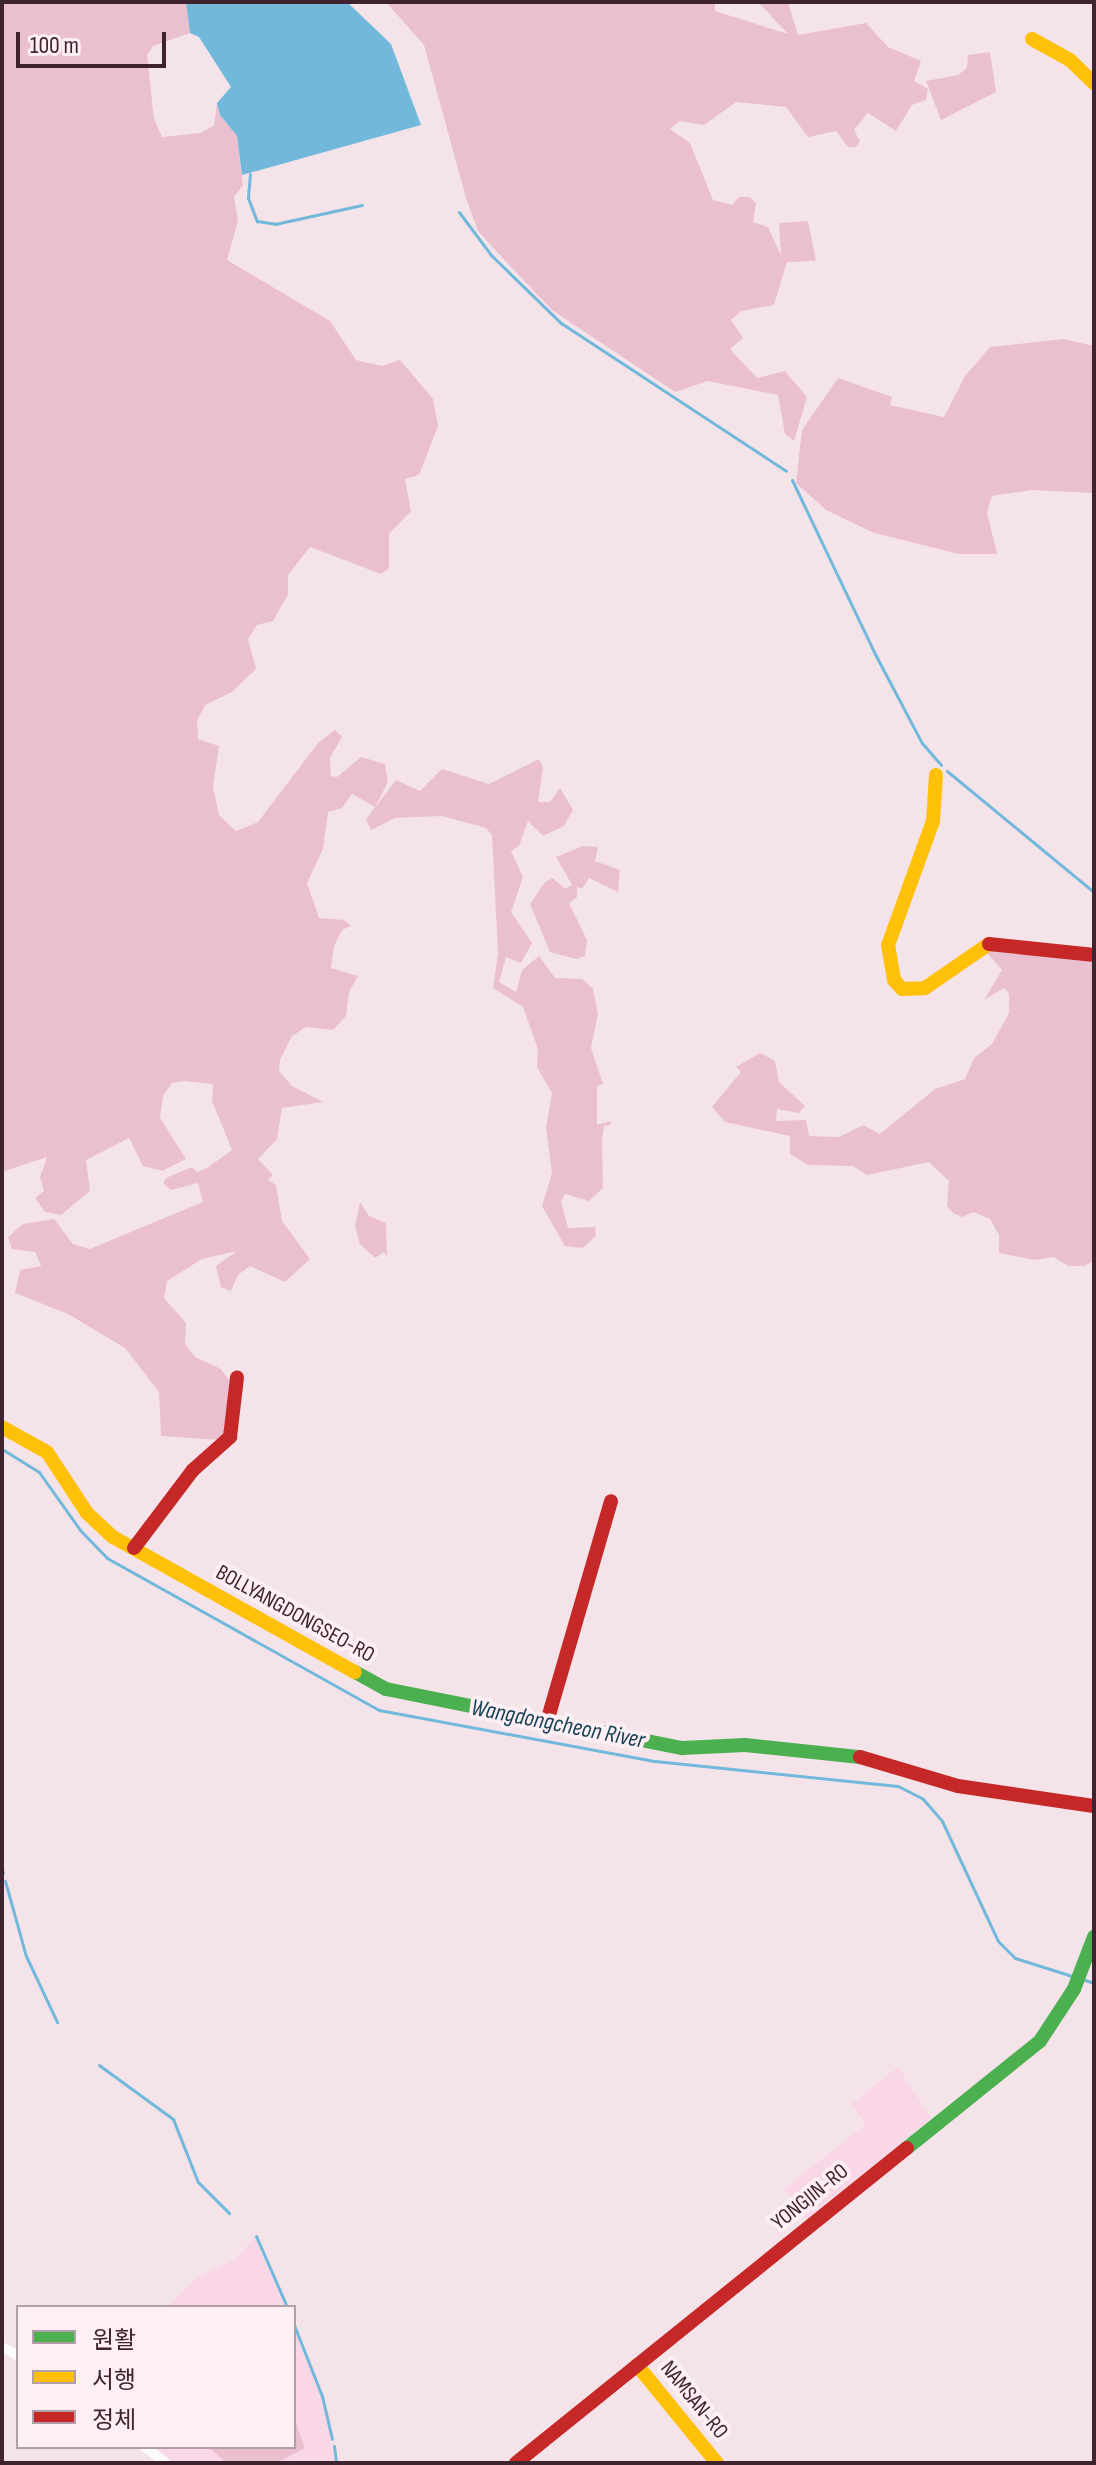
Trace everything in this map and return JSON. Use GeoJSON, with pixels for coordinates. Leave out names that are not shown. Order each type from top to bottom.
{"type":"FeatureCollection","features":[{"type":"Feature","properties":{"kind":"street"},"geometry":{"type":"LineString","coordinates":[[1032,39],[1070,60],[1094,83]]}},
{"type":"Feature","properties":{"kind":"street"},"geometry":{"type":"LineString","coordinates":[[936,775],[933,821],[888,945],[894,980],[902,989],[925,988],[983,943],[1094,955]]}},
{"type":"Feature","properties":{"kind":"street"},"geometry":{"type":"LineString","coordinates":[[134,1548],[193,1470],[230,1437],[237,1377]]}},
{"type":"Feature","properties":{"kind":"street","name":"BOLLYANGDONGSEO-RO"},"geometry":{"type":"LineString","coordinates":[[2,1427],[47,1452],[87,1513],[134,1548],[337,1666],[386,1689],[682,1748],[745,1745],[863,1757],[958,1786],[1094,1806]]}},
{"type":"Feature","properties":{"kind":"street"},"geometry":{"type":"LineString","coordinates":[[547,1722],[611,1501]]}},
{"type":"Feature","properties":{"kind":"street","name":"YONGJIN-RO"},"geometry":{"type":"LineString","coordinates":[[516,2463],[1040,2041],[1076,1985],[1094,1937]]}},
{"type":"Feature","properties":{"kind":"street","name":"NAMSAN-RO"},"geometry":{"type":"LineString","coordinates":[[637,2365],[717,2463]]}},
{"type":"Feature","properties":{"kind":"street"},"geometry":{"type":"LineString","coordinates":[[148,2449],[166,2463]]}},
{"type":"Feature","properties":{"kind":"shaded area"},"geometry":{"type":"Polygon","coordinates":[[[2,2],[186,2],[190,33],[153,46],[147,55],[154,119],[162,137],[200,133],[214,126],[217,103],[220,115],[237,136],[243,185],[234,197],[238,221],[227,260],[330,321],[356,360],[382,366],[400,360],[433,399],[438,426],[419,475],[405,479],[411,511],[389,534],[389,568],[381,574],[310,547],[288,575],[288,595],[273,621],[257,625],[248,639],[256,669],[232,692],[205,705],[197,721],[198,739],[219,746],[213,787],[219,815],[236,831],[258,822],[318,743],[335,730],[342,737],[330,758],[331,776],[337,777],[361,757],[385,764],[388,782],[375,807],[352,794],[342,808],[328,812],[323,849],[307,883],[319,918],[344,920],[351,926],[342,930],[334,946],[331,968],[358,976],[349,992],[346,1016],[333,1030],[306,1027],[292,1036],[280,1060],[279,1071],[292,1086],[323,1102],[282,1108],[277,1139],[258,1159],[273,1175],[268,1180],[276,1185],[282,1221],[310,1259],[285,1282],[250,1266],[238,1275],[231,1291],[221,1287],[216,1266],[237,1251],[202,1259],[167,1281],[164,1298],[186,1323],[185,1344],[195,1357],[221,1369],[229,1380],[226,1436],[221,1440],[161,1436],[159,1392],[125,1348],[68,1314],[15,1293],[20,1270],[41,1266],[35,1252],[12,1249],[8,1237],[23,1224],[54,1219],[73,1244],[90,1249],[203,1202],[198,1183],[171,1190],[163,1183],[166,1178],[192,1167],[197,1172],[207,1168],[232,1150],[212,1101],[213,1084],[184,1081],[172,1083],[163,1096],[160,1118],[186,1159],[162,1171],[143,1166],[129,1138],[86,1160],[90,1191],[61,1215],[45,1212],[35,1198],[44,1191],[40,1177],[47,1157],[2,1172],[2,2]]]}},
{"type":"Feature","properties":{"kind":"shaded area"},"geometry":{"type":"Polygon","coordinates":[[[386,2],[715,2],[715,11],[788,34],[758,2],[788,2],[798,35],[866,23],[888,47],[921,61],[914,81],[928,89],[926,100],[912,105],[896,131],[868,113],[854,130],[860,141],[856,147],[848,147],[836,131],[808,137],[786,107],[736,102],[704,125],[679,121],[670,129],[690,143],[713,200],[732,205],[739,197],[750,197],[756,203],[753,222],[768,227],[781,255],[779,223],[808,221],[816,261],[787,262],[774,305],[741,311],[731,320],[743,338],[730,349],[757,378],[785,371],[807,397],[794,441],[785,434],[778,395],[708,381],[675,392],[552,310],[496,251],[478,231],[466,198],[424,45],[386,2]]]}},
{"type":"Feature","properties":{"kind":"shaded area"},"geometry":{"type":"Polygon","coordinates":[[[990,52],[996,92],[941,120],[926,81],[958,75],[967,68],[968,55],[990,52]]]}},
{"type":"Feature","properties":{"kind":"shaded area"},"geometry":{"type":"Polygon","coordinates":[[[1063,339],[1094,346],[1094,493],[1032,490],[992,496],[987,513],[997,554],[958,554],[874,533],[826,510],[796,483],[802,430],[838,378],[892,397],[890,405],[944,417],[965,376],[990,347],[1063,339]]]}},
{"type":"Feature","properties":{"kind":"shaded area"},"geometry":{"type":"Polygon","coordinates":[[[539,759],[543,767],[538,802],[550,802],[560,788],[573,810],[564,826],[543,836],[528,821],[519,846],[511,851],[523,877],[511,912],[532,943],[521,963],[506,957],[499,982],[516,992],[522,970],[539,956],[555,978],[582,979],[593,989],[598,1014],[591,1048],[603,1084],[597,1086],[597,1125],[610,1121],[611,1125],[604,1126],[602,1140],[603,1188],[589,1201],[565,1194],[561,1202],[568,1228],[595,1227],[596,1236],[583,1248],[565,1246],[542,1206],[552,1173],[546,1128],[552,1093],[537,1067],[538,1049],[523,1007],[493,988],[498,954],[492,835],[486,828],[442,816],[395,818],[371,830],[366,819],[396,780],[420,791],[442,769],[489,784],[539,759]]]}},
{"type":"Feature","properties":{"kind":"shaded area"},"geometry":{"type":"Polygon","coordinates":[[[583,846],[598,847],[595,861],[620,870],[618,892],[589,878],[582,889],[577,887],[577,897],[569,903],[587,940],[585,956],[576,959],[550,952],[530,904],[545,882],[553,878],[565,889],[572,885],[556,857],[583,846]]]}},
{"type":"Feature","properties":{"kind":"shaded area"},"geometry":{"type":"Polygon","coordinates":[[[990,949],[1094,959],[1094,1261],[1084,1266],[1068,1266],[1054,1257],[1035,1260],[999,1253],[999,1235],[990,1219],[974,1212],[962,1217],[953,1213],[947,1206],[949,1181],[929,1162],[867,1175],[853,1166],[808,1165],[790,1154],[790,1136],[725,1122],[712,1107],[741,1072],[736,1067],[760,1053],[775,1061],[779,1082],[805,1106],[799,1113],[777,1109],[776,1121],[806,1120],[809,1136],[839,1137],[863,1125],[880,1134],[935,1089],[965,1079],[974,1058],[992,1044],[1009,1013],[1009,994],[1004,988],[984,1000],[1002,970],[987,953],[990,949]]]}},
{"type":"Feature","properties":{"kind":"shaded area"},"geometry":{"type":"Polygon","coordinates":[[[360,1202],[369,1216],[386,1223],[387,1257],[384,1252],[375,1258],[360,1244],[355,1227],[360,1202]]]}},
{"type":"Feature","properties":{"kind":"shaded area"},"geometry":{"type":"Polygon","coordinates":[[[898,2067],[931,2118],[806,2219],[784,2189],[866,2124],[851,2104],[898,2067]]]}},
{"type":"Feature","properties":{"kind":"shaded area"},"geometry":{"type":"Polygon","coordinates":[[[255,2237],[284,2305],[170,2305],[199,2276],[233,2260],[255,2237]]]}},
{"type":"Feature","properties":{"kind":"shaded area"},"geometry":{"type":"Polygon","coordinates":[[[296,2333],[324,2404],[335,2463],[172,2463],[155,2449],[296,2449],[296,2333]]]}},
{"type":"Feature","properties":{"kind":"shaded area"},"geometry":{"type":"Polygon","coordinates":[[[296,2423],[305,2448],[276,2463],[227,2463],[210,2449],[296,2449],[296,2423]]]}},
{"type":"Feature","properties":{"kind":"water"},"geometry":{"type":"Polygon","coordinates":[[[186,2],[347,2],[391,44],[421,125],[242,175],[237,136],[220,115],[217,103],[231,87],[199,37],[190,33],[186,2]]]}},
{"type":"Feature","properties":{"kind":"waterway"},"geometry":{"type":"LineString","coordinates":[[250,174],[248,198],[257,221],[275,224],[362,205]]}},
{"type":"Feature","properties":{"kind":"waterway"},"geometry":{"type":"LineString","coordinates":[[459,212],[491,255],[561,323],[786,471]]}},
{"type":"Feature","properties":{"kind":"waterway"},"geometry":{"type":"LineString","coordinates":[[792,480],[875,654],[922,743],[941,765]]}},
{"type":"Feature","properties":{"kind":"waterway"},"geometry":{"type":"LineString","coordinates":[[947,771],[1094,892]]}},
{"type":"Feature","properties":{"kind":"waterway","name":"Wangdongcheon River"},"geometry":{"type":"LineString","coordinates":[[2,1449],[39,1472],[80,1530],[107,1558],[379,1710],[655,1761],[898,1786],[923,1799],[942,1821],[998,1941],[1015,1958],[1075,1977]]}},
{"type":"Feature","properties":{"kind":"waterway"},"geometry":{"type":"LineString","coordinates":[[2,1869],[3,1873]]}},
{"type":"Feature","properties":{"kind":"waterway"},"geometry":{"type":"LineString","coordinates":[[5,1881],[26,1956],[57,2022]]}},
{"type":"Feature","properties":{"kind":"waterway","name":"Wangdongcheon River"},"geometry":{"type":"LineString","coordinates":[[1082,1979],[1094,1983]]}},
{"type":"Feature","properties":{"kind":"waterway"},"geometry":{"type":"LineString","coordinates":[[99,2065],[173,2119],[198,2182],[229,2213]]}},
{"type":"Feature","properties":{"kind":"waterway"},"geometry":{"type":"LineString","coordinates":[[256,2236],[286,2305]]}},
{"type":"Feature","properties":{"kind":"waterway"},"geometry":{"type":"LineString","coordinates":[[296,2330],[322,2396],[332,2439]]}},
{"type":"Feature","properties":{"kind":"waterway"},"geometry":{"type":"LineString","coordinates":[[334,2446],[336,2463]]}},
{"type":"Feature","properties":{"kind":"traffic: fast"},"geometry":{"type":"LineString","coordinates":[[355,1672],[386,1689],[682,1748],[745,1745],[860,1757]]}},
{"type":"Feature","properties":{"kind":"traffic: fast"},"geometry":{"type":"LineString","coordinates":[[907,2148],[1040,2041],[1074,1989],[1094,1937]]}},
{"type":"Feature","properties":{"kind":"traffic: slow"},"geometry":{"type":"LineString","coordinates":[[1032,39],[1070,60],[1094,83]]}},
{"type":"Feature","properties":{"kind":"traffic: slow"},"geometry":{"type":"LineString","coordinates":[[936,775],[933,821],[888,945],[894,980],[902,989],[925,988],[989,944]]}},
{"type":"Feature","properties":{"kind":"traffic: slow"},"geometry":{"type":"LineString","coordinates":[[2,1427],[47,1452],[87,1513],[113,1537],[355,1672]]}},
{"type":"Feature","properties":{"kind":"traffic: slow"},"geometry":{"type":"LineString","coordinates":[[637,2365],[717,2463]]}},
{"type":"Feature","properties":{"kind":"traffic: jam"},"geometry":{"type":"LineString","coordinates":[[989,944],[1094,955]]}},
{"type":"Feature","properties":{"kind":"traffic: jam"},"geometry":{"type":"LineString","coordinates":[[134,1548],[193,1470],[230,1437],[237,1377]]}},
{"type":"Feature","properties":{"kind":"traffic: jam"},"geometry":{"type":"LineString","coordinates":[[546,1725],[611,1501]]}},
{"type":"Feature","properties":{"kind":"traffic: jam"},"geometry":{"type":"LineString","coordinates":[[860,1757],[958,1786],[1094,1806]]}},
{"type":"Feature","properties":{"kind":"traffic: jam"},"geometry":{"type":"LineString","coordinates":[[516,2463],[907,2148]]}}]}
